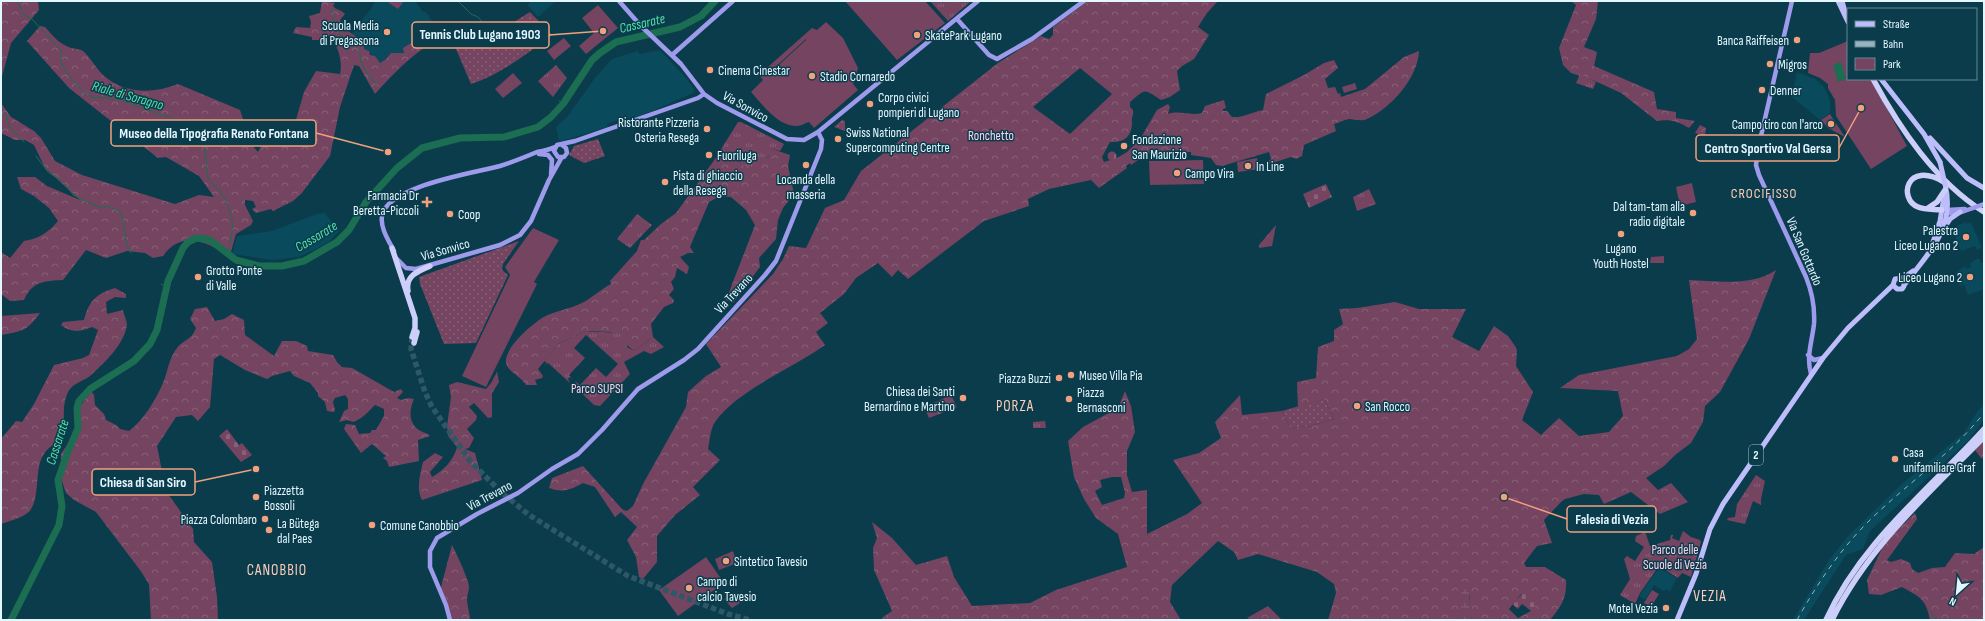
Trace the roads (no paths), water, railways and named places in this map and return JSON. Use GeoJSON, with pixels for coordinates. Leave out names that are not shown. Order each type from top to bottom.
{"type":"FeatureCollection","features":[{"type":"Feature","properties":{"kind":"highway"},"geometry":{"type":"LineString","coordinates":[[1874,80],[1910,138],[1947,187]]}},
{"type":"Feature","properties":{"kind":"highway"},"geometry":{"type":"LineString","coordinates":[[1945,211],[1916,206],[1909,199],[1908,187],[1913,178],[1922,174],[1930,175],[1984,212]]}},
{"type":"Feature","properties":{"kind":"highway"},"geometry":{"type":"LineString","coordinates":[[1927,209],[1936,204],[1947,187]]}},
{"type":"Feature","properties":{"kind":"highway"},"geometry":{"type":"LineString","coordinates":[[392,248],[414,318],[415,328],[412,337]]}},
{"type":"Feature","properties":{"kind":"highway"},"geometry":{"type":"LineString","coordinates":[[414,343],[418,320],[408,290],[408,282],[413,274],[430,266]]}},
{"type":"Feature","properties":{"kind":"highway"},"geometry":{"type":"LineString","coordinates":[[1826,620],[1857,567],[1882,534],[1984,429]]}},
{"type":"Feature","properties":{"kind":"highway"},"geometry":{"type":"LineString","coordinates":[[1832,620],[1856,577],[1886,537],[1984,437]]}},
{"type":"Feature","properties":{"kind":"main road"},"geometry":{"type":"LineString","coordinates":[[619,1],[644,29],[672,55],[704,94]]}},
{"type":"Feature","properties":{"kind":"main road"},"geometry":{"type":"LineString","coordinates":[[672,55],[733,1]]}},
{"type":"Feature","properties":{"kind":"main road"},"geometry":{"type":"LineString","coordinates":[[818,132],[978,1]]}},
{"type":"Feature","properties":{"kind":"main road"},"geometry":{"type":"LineString","coordinates":[[957,19],[989,55],[997,59],[1032,39],[1084,1]]}},
{"type":"Feature","properties":{"kind":"main road","name":"Via San Gottardo"},"geometry":{"type":"LineString","coordinates":[[1792,1],[1758,149],[1756,164],[1810,288],[1814,317],[1808,354],[1811,374]]}},
{"type":"Feature","properties":{"kind":"main road"},"geometry":{"type":"LineString","coordinates":[[1838,1],[1847,20]]}},
{"type":"Feature","properties":{"kind":"main road"},"geometry":{"type":"LineString","coordinates":[[1842,1],[1847,18]]}},
{"type":"Feature","properties":{"kind":"main road"},"geometry":{"type":"LineString","coordinates":[[1882,80],[1930,142],[1940,162],[1948,195],[1941,233]]}},
{"type":"Feature","properties":{"kind":"main road","name":"Via Sonvico"},"geometry":{"type":"LineString","coordinates":[[562,145],[698,98],[704,94],[717,103],[785,138],[801,140],[809,138],[818,132]]}},
{"type":"Feature","properties":{"kind":"main road"},"geometry":{"type":"LineString","coordinates":[[1914,121],[1967,178],[1984,188]]}},
{"type":"Feature","properties":{"kind":"main road","name":"Via Trevano"},"geometry":{"type":"LineString","coordinates":[[450,620],[446,605],[430,570],[430,557],[433,544],[444,533],[518,493],[552,468],[578,454],[602,430],[638,389],[650,380],[684,360],[698,349],[765,275],[778,256],[821,150],[822,140],[818,132]]}},
{"type":"Feature","properties":{"kind":"main road"},"geometry":{"type":"LineString","coordinates":[[567,151],[565,146],[562,145],[555,147],[555,155],[562,157],[567,151],[575,141]]}},
{"type":"Feature","properties":{"kind":"main road","name":"Via Sonvico"},"geometry":{"type":"LineString","coordinates":[[555,147],[498,166],[440,180],[411,191],[394,200],[384,210],[382,220],[384,231],[400,264],[413,270],[430,266],[506,243],[520,235],[531,221],[549,180],[562,157]]}},
{"type":"Feature","properties":{"kind":"main road","name":"Via Sonvico"},"geometry":{"type":"LineString","coordinates":[[523,158],[539,154],[548,155],[553,163],[549,180]]}},
{"type":"Feature","properties":{"kind":"main road"},"geometry":{"type":"LineString","coordinates":[[1945,211],[1952,214],[1984,204]]}},
{"type":"Feature","properties":{"kind":"main road"},"geometry":{"type":"LineString","coordinates":[[1945,211],[1972,208]]}},
{"type":"Feature","properties":{"kind":"main road"},"geometry":{"type":"LineString","coordinates":[[1927,257],[1945,211]]}},
{"type":"Feature","properties":{"kind":"main road"},"geometry":{"type":"LineString","coordinates":[[1917,268],[1901,278],[1894,279],[1895,287],[1902,288],[1927,257],[1950,219],[1960,212]]}},
{"type":"Feature","properties":{"kind":"main road"},"geometry":{"type":"LineString","coordinates":[[1901,278],[1904,284]]}},
{"type":"Feature","properties":{"kind":"main road","name":"2"},"geometry":{"type":"LineString","coordinates":[[1677,620],[1693,584],[1714,519],[1823,358],[1848,328],[1895,287]]}},
{"type":"Feature","properties":{"kind":"main road"},"geometry":{"type":"LineString","coordinates":[[1808,354],[1814,360],[1823,358]]}},
{"type":"Feature","properties":{"kind":"waterway","name":"Riale di Soragno"},"geometry":{"type":"LineString","coordinates":[[17,1],[24,15],[32,19],[61,51],[61,60],[65,71],[84,93],[92,97],[117,99],[185,123],[201,139],[205,150],[208,179],[223,195],[231,213],[232,232],[227,253]]}},
{"type":"Feature","properties":{"kind":"waterway"},"geometry":{"type":"LineString","coordinates":[[458,1],[471,14],[478,17],[486,27]]}},
{"type":"Feature","properties":{"kind":"waterway","name":"Cassarate"},"geometry":{"type":"LineString","coordinates":[[11,620],[59,525],[62,506],[58,480],[78,428],[77,408],[79,401],[90,389],[134,361],[150,344],[157,330],[168,281],[183,248],[188,242],[197,238],[210,240],[236,260],[259,266],[282,266],[304,261],[337,242],[349,230],[366,202],[397,168],[422,148],[460,138],[504,137],[538,127],[551,117],[563,104],[592,60],[600,53],[616,42],[680,27],[701,16],[715,1]]}},
{"type":"Feature","properties":{"kind":"waterway"},"geometry":{"type":"LineString","coordinates":[[331,10],[334,14],[334,19],[340,35],[351,41],[360,51],[361,62],[377,86]]}},
{"type":"Feature","properties":{"kind":"waterway","name":"Cassarate"},"geometry":{"type":"LineString","coordinates":[[559,101],[563,104]]}},
{"type":"Feature","properties":{"kind":"waterway"},"geometry":{"type":"LineString","coordinates":[[1,110],[6,115],[9,126],[24,142]]}},
{"type":"Feature","properties":{"kind":"waterway"},"geometry":{"type":"LineString","coordinates":[[36,156],[48,172],[63,182],[73,195],[94,205],[109,207],[119,211],[122,216],[127,245],[131,253]]}},
{"type":"Feature","properties":{"kind":"waterway","name":"Cassarate"},"geometry":{"type":"LineString","coordinates":[[161,284],[166,287]]}},
{"type":"Feature","properties":{"kind":"waterway"},"geometry":{"type":"LineString","coordinates":[[1930,612],[1937,620]]}},
{"type":"Feature","properties":{"kind":"tunnel"},"geometry":{"type":"LineString","coordinates":[[412,337],[411,349],[425,392],[432,407],[470,461],[501,492],[529,515],[628,576],[728,614],[750,620]]}},
{"type":"Feature","properties":{"kind":"railway"},"geometry":{"type":"LineString","coordinates":[[1797,620],[1828,571],[1854,537],[1879,511],[1956,444],[1984,413]]}},
{"type":"Feature","properties":{"kind":"place","name":"Tennis Club Lugano 1903"},"geometry":{"type":"Point","coordinates":[603,31]}},
{"type":"Feature","properties":{"kind":"place","name":"Scuola Media di Pregassona"},"geometry":{"type":"Point","coordinates":[387,32]}},
{"type":"Feature","properties":{"kind":"place","name":"SkatePark Lugano"},"geometry":{"type":"Point","coordinates":[917,35]}},
{"type":"Feature","properties":{"kind":"place","name":"Banca Raiffeisen"},"geometry":{"type":"Point","coordinates":[1797,40]}},
{"type":"Feature","properties":{"kind":"place","name":"Migros"},"geometry":{"type":"Point","coordinates":[1770,64]}},
{"type":"Feature","properties":{"kind":"place","name":"Cinema Cinestar"},"geometry":{"type":"Point","coordinates":[710,70]}},
{"type":"Feature","properties":{"kind":"place","name":"Stadio Cornaredo"},"geometry":{"type":"Point","coordinates":[812,76]}},
{"type":"Feature","properties":{"kind":"place","name":"Denner"},"geometry":{"type":"Point","coordinates":[1762,90]}},
{"type":"Feature","properties":{"kind":"place","name":"Corpo civici pompieri di Lugano"},"geometry":{"type":"Point","coordinates":[870,104]}},
{"type":"Feature","properties":{"kind":"place","name":"Centro Sportivo Val Gersa"},"geometry":{"type":"Point","coordinates":[1861,108]}},
{"type":"Feature","properties":{"kind":"place","name":"Campo tiro con l'arco"},"geometry":{"type":"Point","coordinates":[1831,124]}},
{"type":"Feature","properties":{"kind":"place","name":"Ristorante Pizzeria Osteria Resega"},"geometry":{"type":"Point","coordinates":[707,129]}},
{"type":"Feature","properties":{"kind":"place","name":"Swiss National Supercomputing Centre"},"geometry":{"type":"Point","coordinates":[838,139]}},
{"type":"Feature","properties":{"kind":"place","name":"Fondazione San Maurizio"},"geometry":{"type":"Point","coordinates":[1124,146]}},
{"type":"Feature","properties":{"kind":"place","name":"Museo della Tipografia Renato Fontana"},"geometry":{"type":"Point","coordinates":[388,152]}},
{"type":"Feature","properties":{"kind":"place","name":"Fuoriluga"},"geometry":{"type":"Point","coordinates":[709,155]}},
{"type":"Feature","properties":{"kind":"place","name":"Locanda della masseria"},"geometry":{"type":"Point","coordinates":[806,165]}},
{"type":"Feature","properties":{"kind":"place","name":"In Line"},"geometry":{"type":"Point","coordinates":[1248,166]}},
{"type":"Feature","properties":{"kind":"place","name":"Campo Vira"},"geometry":{"type":"Point","coordinates":[1177,173]}},
{"type":"Feature","properties":{"kind":"place","name":"Pista di ghiaccio della Resega"},"geometry":{"type":"Point","coordinates":[665,182]}},
{"type":"Feature","properties":{"kind":"place","name":"Farmacia Dr Beretta-Piccoli"},"geometry":{"type":"Point","coordinates":[427,202]}},
{"type":"Feature","properties":{"kind":"place","name":"Dal tam-tam alla radio digitale"},"geometry":{"type":"Point","coordinates":[1693,213]}},
{"type":"Feature","properties":{"kind":"place","name":"Coop"},"geometry":{"type":"Point","coordinates":[450,214]}},
{"type":"Feature","properties":{"kind":"place","name":"Lugano Youth Hostel"},"geometry":{"type":"Point","coordinates":[1621,234]}},
{"type":"Feature","properties":{"kind":"place","name":"Palestra Liceo Lugano 2"},"geometry":{"type":"Point","coordinates":[1966,237]}},
{"type":"Feature","properties":{"kind":"place","name":"Grotto Ponte di Valle"},"geometry":{"type":"Point","coordinates":[198,277]}},
{"type":"Feature","properties":{"kind":"place","name":"Liceo Lugano 2"},"geometry":{"type":"Point","coordinates":[1970,277]}},
{"type":"Feature","properties":{"kind":"place","name":"Museo Villa Pia"},"geometry":{"type":"Point","coordinates":[1071,375]}},
{"type":"Feature","properties":{"kind":"place","name":"Piazza Buzzi"},"geometry":{"type":"Point","coordinates":[1059,378]}},
{"type":"Feature","properties":{"kind":"place","name":"Chiesa dei Santi Bernardino e Martino"},"geometry":{"type":"Point","coordinates":[963,398]}},
{"type":"Feature","properties":{"kind":"place","name":"Piazza Bernasconi"},"geometry":{"type":"Point","coordinates":[1069,399]}},
{"type":"Feature","properties":{"kind":"place","name":"San Rocco"},"geometry":{"type":"Point","coordinates":[1357,406]}},
{"type":"Feature","properties":{"kind":"place","name":"Casa unifamiliare Graf"},"geometry":{"type":"Point","coordinates":[1895,459]}},
{"type":"Feature","properties":{"kind":"place","name":"Chiesa di San Siro"},"geometry":{"type":"Point","coordinates":[256,469]}},
{"type":"Feature","properties":{"kind":"place","name":"Piazzetta Bossoli"},"geometry":{"type":"Point","coordinates":[256,497]}},
{"type":"Feature","properties":{"kind":"place","name":"Falesia di Vezia"},"geometry":{"type":"Point","coordinates":[1504,497]}},
{"type":"Feature","properties":{"kind":"place","name":"Piazza Colombaro"},"geometry":{"type":"Point","coordinates":[265,519]}},
{"type":"Feature","properties":{"kind":"place","name":"Comune Canobbio"},"geometry":{"type":"Point","coordinates":[372,525]}},
{"type":"Feature","properties":{"kind":"place","name":"La Bütega dal Paes"},"geometry":{"type":"Point","coordinates":[269,530]}},
{"type":"Feature","properties":{"kind":"place","name":"Sintetico Tavesio"},"geometry":{"type":"Point","coordinates":[726,561]}},
{"type":"Feature","properties":{"kind":"place","name":"Campo di calcio Tavesio"},"geometry":{"type":"Point","coordinates":[689,588]}},
{"type":"Feature","properties":{"kind":"place","name":"Motel Vezia"},"geometry":{"type":"Point","coordinates":[1666,608]}},
{"type":"Feature","properties":{"kind":"district","name":"CROCIFISSO"},"geometry":{"type":"Point","coordinates":[1764,193]}},
{"type":"Feature","properties":{"kind":"district","name":"PORZA"},"geometry":{"type":"Point","coordinates":[1015,406]}},
{"type":"Feature","properties":{"kind":"district","name":"CANOBBIO"},"geometry":{"type":"Point","coordinates":[277,570]}},
{"type":"Feature","properties":{"kind":"district","name":"VEZIA"},"geometry":{"type":"Point","coordinates":[1710,596]}},
{"type":"Feature","properties":{"kind":"park label","name":"Ronchetto"},"geometry":{"type":"Point","coordinates":[991,135]}},
{"type":"Feature","properties":{"kind":"park label","name":"Parco SUPSI"},"geometry":{"type":"Point","coordinates":[597,388]}},
{"type":"Feature","properties":{"kind":"park label","name":"Parco delle Scuole di Vezia"},"geometry":{"type":"Point","coordinates":[1675,556]}}]}
